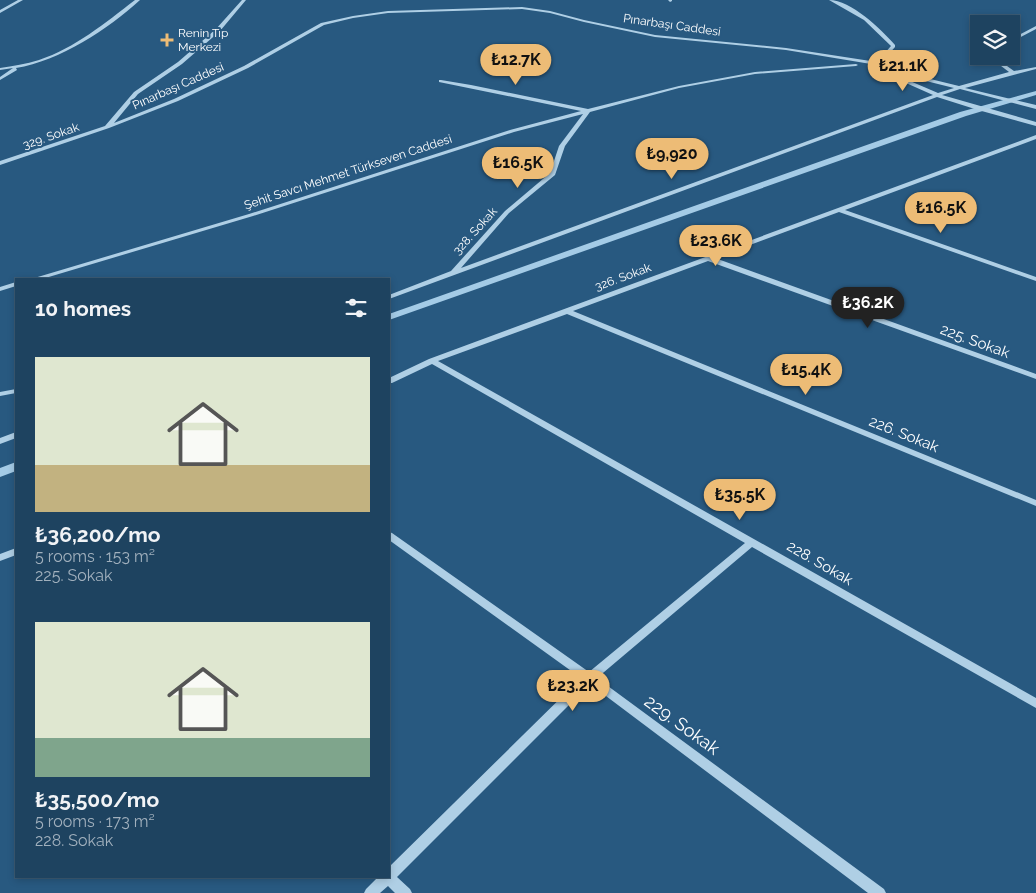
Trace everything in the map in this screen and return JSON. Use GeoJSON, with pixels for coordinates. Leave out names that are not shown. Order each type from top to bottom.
{"type":"FeatureCollection","features":[{"type":"Feature","properties":{"kind":"street"},"geometry":{"type":"LineString","coordinates":[[0,12],[21,0]]}},
{"type":"Feature","properties":{"kind":"street"},"geometry":{"type":"LineString","coordinates":[[0,69],[17,67],[42,60],[77,45],[138,0]]}},
{"type":"Feature","properties":{"kind":"street","name":"Pınarbaşı Caddesi"},"geometry":{"type":"LineString","coordinates":[[107,127],[136,93],[180,63],[218,30],[244,0]]}},
{"type":"Feature","properties":{"kind":"street"},"geometry":{"type":"LineString","coordinates":[[831,0],[873,24],[893,46],[878,64]]}},
{"type":"Feature","properties":{"kind":"street","name":"Pınarbaşı Caddesi"},"geometry":{"type":"LineString","coordinates":[[107,127],[176,100],[246,67],[323,24],[353,16],[388,12],[522,8],[550,12],[655,36],[786,49],[878,64]]}},
{"type":"Feature","properties":{"kind":"street"},"geometry":{"type":"LineString","coordinates":[[1020,36],[1036,27]]}},
{"type":"Feature","properties":{"kind":"street"},"geometry":{"type":"LineString","coordinates":[[878,64],[912,76],[963,87],[1036,107]]}},
{"type":"Feature","properties":{"kind":"street"},"geometry":{"type":"LineString","coordinates":[[878,64],[913,86],[939,96],[1036,124]]}},
{"type":"Feature","properties":{"kind":"street","name":"Şehit Savcı Mehmet Türkseven Caddesi"},"geometry":{"type":"LineString","coordinates":[[37,278],[251,215],[512,131],[679,87],[755,72],[878,64]]}},
{"type":"Feature","properties":{"kind":"street"},"geometry":{"type":"LineString","coordinates":[[1001,65],[1012,72]]}},
{"type":"Feature","properties":{"kind":"street"},"geometry":{"type":"LineString","coordinates":[[0,79],[17,67]]}},
{"type":"Feature","properties":{"kind":"street"},"geometry":{"type":"LineString","coordinates":[[390,297],[692,184],[963,87],[1012,72],[1036,68]]}},
{"type":"Feature","properties":{"kind":"street"},"geometry":{"type":"LineString","coordinates":[[441,81],[588,111]]}},
{"type":"Feature","properties":{"kind":"street","name":"328. Sokak"},"geometry":{"type":"LineString","coordinates":[[452,273],[507,212],[553,174],[562,146],[588,111]]}},
{"type":"Feature","properties":{"kind":"street","name":"329. Sokak"},"geometry":{"type":"LineString","coordinates":[[0,163],[107,127]]}},
{"type":"Feature","properties":{"kind":"street","name":"326. Sokak"},"geometry":{"type":"LineString","coordinates":[[390,381],[432,360],[1036,137]]}},
{"type":"Feature","properties":{"kind":"street"},"geometry":{"type":"LineString","coordinates":[[839,210],[1036,279]]}},
{"type":"Feature","properties":{"kind":"street","name":"225. Sokak"},"geometry":{"type":"LineString","coordinates":[[707,258],[1036,378]]}},
{"type":"Feature","properties":{"kind":"street"},"geometry":{"type":"LineString","coordinates":[[0,289],[15,284]]}},
{"type":"Feature","properties":{"kind":"street","name":"226. Sokak"},"geometry":{"type":"LineString","coordinates":[[567,311],[1036,503]]}},
{"type":"Feature","properties":{"kind":"street","name":"228. Sokak"},"geometry":{"type":"LineString","coordinates":[[432,360],[1036,703]]}},
{"type":"Feature","properties":{"kind":"street"},"geometry":{"type":"LineString","coordinates":[[0,394],[15,391]]}},
{"type":"Feature","properties":{"kind":"street"},"geometry":{"type":"LineString","coordinates":[[0,441],[15,435]]}},
{"type":"Feature","properties":{"kind":"street","name":"229. Sokak"},"geometry":{"type":"LineString","coordinates":[[390,537],[588,678],[879,893]]}},
{"type":"Feature","properties":{"kind":"street"},"geometry":{"type":"LineString","coordinates":[[390,875],[588,678],[752,542]]}},
{"type":"Feature","properties":{"kind":"street"},"geometry":{"type":"LineString","coordinates":[[0,558],[15,551]]}},
{"type":"Feature","properties":{"kind":"street"},"geometry":{"type":"LineString","coordinates":[[371,893],[387,878]]}},
{"type":"Feature","properties":{"kind":"street"},"geometry":{"type":"LineString","coordinates":[[389,878],[405,893]]}},
{"type":"Feature","properties":{"kind":"waterway"},"geometry":{"type":"LineString","coordinates":[[390,317],[963,114],[1036,93]]}},
{"type":"Feature","properties":{"kind":"waterway"},"geometry":{"type":"LineString","coordinates":[[0,473],[15,466]]}},
{"type":"Feature","properties":{"kind":"place","name":"Renin Tıp Merkezi"},"geometry":{"type":"Point","coordinates":[167,40]}}]}
